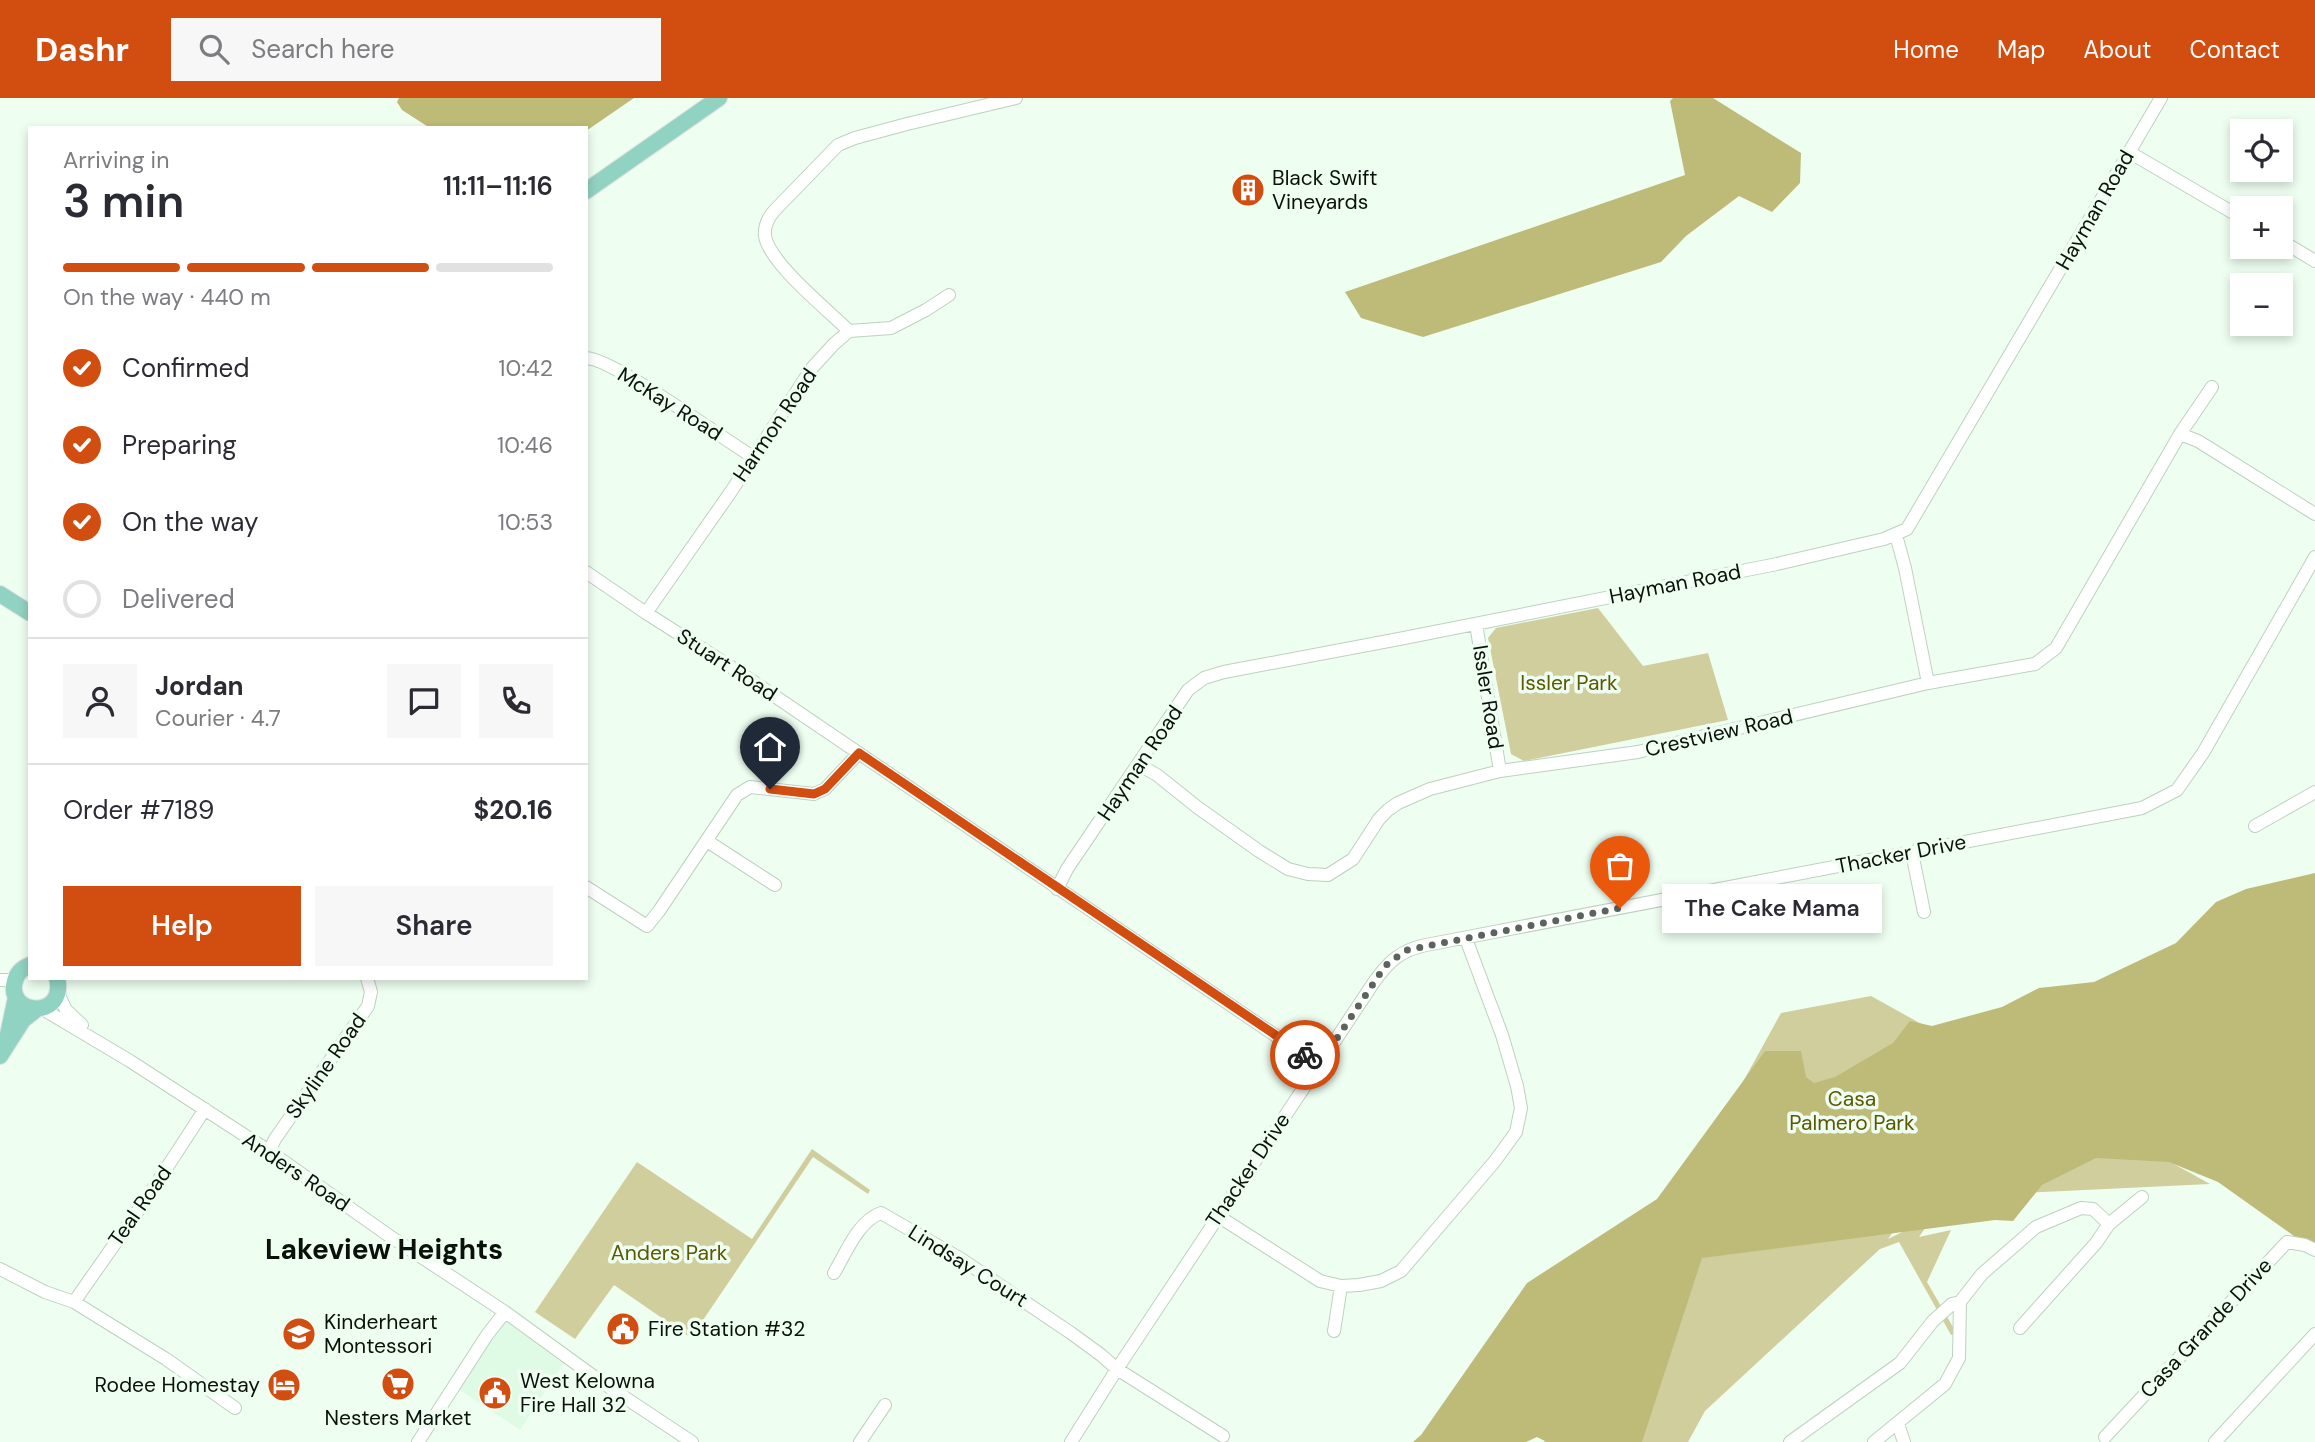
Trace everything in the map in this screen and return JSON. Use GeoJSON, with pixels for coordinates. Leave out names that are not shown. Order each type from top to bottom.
{"type":"FeatureCollection","features":[{"type":"Feature","properties":{"kind":"main road"},"geometry":{"type":"LineString","coordinates":[[588,190],[719,98]]}},
{"type":"Feature","properties":{"kind":"main road"},"geometry":{"type":"LineString","coordinates":[[0,594],[28,612]]}},
{"type":"Feature","properties":{"kind":"main road"},"geometry":{"type":"LineString","coordinates":[[28,966],[7,980],[16,997],[27,1007],[39,1009]]}},
{"type":"Feature","properties":{"kind":"main road"},"geometry":{"type":"LineString","coordinates":[[3,1051],[29,1014],[52,1003],[59,984]]}},
{"type":"Feature","properties":{"kind":"main road"},"geometry":{"type":"LineString","coordinates":[[3,1051],[16,997]]}},
{"type":"Feature","properties":{"kind":"street"},"geometry":{"type":"LineString","coordinates":[[949,295],[891,328],[849,331],[781,265],[765,237],[766,221],[838,145],[907,124],[1016,98]]}},
{"type":"Feature","properties":{"kind":"street","name":"Hayman Road"},"geometry":{"type":"LineString","coordinates":[[1057,889],[1188,690],[1204,678],[1777,564],[1896,535],[1908,529],[2161,98]]}},
{"type":"Feature","properties":{"kind":"street"},"geometry":{"type":"LineString","coordinates":[[2129,152],[2230,211]]}},
{"type":"Feature","properties":{"kind":"street"},"geometry":{"type":"LineString","coordinates":[[2293,248],[2315,261]]}},
{"type":"Feature","properties":{"kind":"street","name":"Harmon Road"},"geometry":{"type":"LineString","coordinates":[[646,613],[812,368],[849,331]]}},
{"type":"Feature","properties":{"kind":"street","name":"McKay Road"},"geometry":{"type":"LineString","coordinates":[[588,358],[602,362],[631,378],[753,457]]}},
{"type":"Feature","properties":{"kind":"street","name":"Crestview Road"},"geometry":{"type":"LineString","coordinates":[[1139,765],[1157,775],[1249,845],[1288,869],[1328,875],[1353,859],[1379,819],[1398,803],[1430,789],[1500,771],[1638,752],[1928,683],[2035,664],[2056,648],[2180,434],[2213,387]]}},
{"type":"Feature","properties":{"kind":"street"},"geometry":{"type":"LineString","coordinates":[[2180,434],[2198,441],[2315,513]]}},
{"type":"Feature","properties":{"kind":"street"},"geometry":{"type":"LineString","coordinates":[[1896,535],[1928,683]]}},
{"type":"Feature","properties":{"kind":"street","name":"Thacker Drive"},"geometry":{"type":"LineString","coordinates":[[1076,1440],[1116,1369],[1388,963],[1407,950],[2142,807],[2178,790],[2203,753],[2315,557]]}},
{"type":"Feature","properties":{"kind":"street","name":"Stuart Road"},"geometry":{"type":"LineString","coordinates":[[588,573],[742,674],[1319,1065]]}},
{"type":"Feature","properties":{"kind":"street","name":"Issler Road"},"geometry":{"type":"LineString","coordinates":[[1476,624],[1500,771]]}},
{"type":"Feature","properties":{"kind":"street"},"geometry":{"type":"LineString","coordinates":[[588,888],[647,926],[737,795],[750,787],[814,794],[825,789],[859,753]]}},
{"type":"Feature","properties":{"kind":"street"},"geometry":{"type":"LineString","coordinates":[[2255,826],[2315,792]]}},
{"type":"Feature","properties":{"kind":"street"},"geometry":{"type":"LineString","coordinates":[[707,841],[775,885]]}},
{"type":"Feature","properties":{"kind":"street"},"geometry":{"type":"LineString","coordinates":[[1912,853],[1924,912]]}},
{"type":"Feature","properties":{"kind":"street"},"geometry":{"type":"LineString","coordinates":[[1218,1216],[1320,1281],[1341,1286],[1381,1281],[1401,1271],[1495,1161],[1516,1132],[1521,1108],[1502,1035],[1466,939]]}},
{"type":"Feature","properties":{"kind":"street","name":"Skyline Road"},"geometry":{"type":"LineString","coordinates":[[269,1152],[275,1139],[368,1006],[371,992],[368,980]]}},
{"type":"Feature","properties":{"kind":"street","name":"Anders Road"},"geometry":{"type":"LineString","coordinates":[[59,984],[66,1010],[105,1046]]}},
{"type":"Feature","properties":{"kind":"street","name":"Anders Road"},"geometry":{"type":"LineString","coordinates":[[39,1009],[105,1046],[205,1109],[402,1245],[505,1311],[600,1381],[692,1442]]}},
{"type":"Feature","properties":{"kind":"street","name":"Teal Road"},"geometry":{"type":"LineString","coordinates":[[74,1302],[205,1109]]}},
{"type":"Feature","properties":{"kind":"street"},"geometry":{"type":"LineString","coordinates":[[2020,1328],[2096,1243],[2109,1224],[2141,1196]]}},
{"type":"Feature","properties":{"kind":"street"},"geometry":{"type":"LineString","coordinates":[[1874,1442],[1945,1384],[1959,1358],[1960,1302],[1982,1274],[2036,1227],[2081,1208],[2093,1209],[2109,1224]]}},
{"type":"Feature","properties":{"kind":"street","name":"Lindsay Court"},"geometry":{"type":"LineString","coordinates":[[834,1273],[871,1216],[881,1213],[961,1259],[1101,1354],[1116,1369],[1223,1436]]}},
{"type":"Feature","properties":{"kind":"street","name":"Casa Grande Drive"},"geometry":{"type":"LineString","coordinates":[[2105,1437],[2287,1242],[2315,1250]]}},
{"type":"Feature","properties":{"kind":"street"},"geometry":{"type":"LineString","coordinates":[[0,1269],[45,1292],[74,1302],[166,1359],[235,1408]]}},
{"type":"Feature","properties":{"kind":"street"},"geometry":{"type":"LineString","coordinates":[[1334,1331],[1341,1286]]}},
{"type":"Feature","properties":{"kind":"street"},"geometry":{"type":"LineString","coordinates":[[1790,1442],[1900,1363],[1933,1321],[1952,1304],[1960,1302]]}},
{"type":"Feature","properties":{"kind":"street"},"geometry":{"type":"LineString","coordinates":[[418,1442],[505,1311]]}},
{"type":"Feature","properties":{"kind":"street"},"geometry":{"type":"LineString","coordinates":[[2216,1442],[2315,1334]]}},
{"type":"Feature","properties":{"kind":"street"},"geometry":{"type":"LineString","coordinates":[[860,1442],[885,1405]]}},
{"type":"Feature","properties":{"kind":"street"},"geometry":{"type":"LineString","coordinates":[[1898,1424],[1904,1442]]}},
{"type":"Feature","properties":{"kind":"shaded area"},"geometry":{"type":"Polygon","coordinates":[[[505,1316],[566,1360],[520,1430],[457,1388],[505,1316]]]}},
{"type":"Feature","properties":{"kind":"green space"},"geometry":{"type":"Polygon","coordinates":[[[399,98],[634,98],[588,130],[588,126],[427,126],[402,110],[397,102],[399,98]]]}},
{"type":"Feature","properties":{"kind":"green space"},"geometry":{"type":"Polygon","coordinates":[[[1673,98],[1713,98],[1801,153],[1800,183],[1772,212],[1739,196],[1686,236],[1661,262],[1423,337],[1361,318],[1345,292],[1685,175],[1670,101],[1673,98]]]}},
{"type":"Feature","properties":{"kind":"green space","name":"Issler Park"},"geometry":{"type":"Polygon","coordinates":[[[1598,608],[1643,666],[1708,653],[1728,720],[1524,761],[1511,754],[1488,638],[1496,628],[1598,608]]]}},
{"type":"Feature","properties":{"kind":"green space"},"geometry":{"type":"Polygon","coordinates":[[[2315,873],[2315,1243],[2294,1236],[2218,1182],[2169,1162],[2096,1158],[2042,1185],[2013,1221],[1995,1220],[1702,1258],[1642,1442],[1547,1442],[1537,1437],[1526,1442],[1413,1442],[1421,1435],[1527,1283],[1657,1199],[1765,1051],[1801,1051],[1806,1077],[1814,1083],[1835,1077],[1893,1043],[1910,1021],[1932,1026],[2002,1007],[2039,988],[2094,982],[2176,943],[2216,902],[2246,889],[2315,873]]]}},
{"type":"Feature","properties":{"kind":"green space","name":"Casa Palmero Park"},"geometry":{"type":"Polygon","coordinates":[[[1871,996],[2210,1184],[1917,1198],[1888,1239],[1925,1221],[1928,1224],[1919,1237],[1951,1230],[1927,1282],[1957,1334],[1951,1335],[1899,1242],[1880,1249],[1705,1411],[1688,1442],[1544,1442],[1781,1013],[1871,996]]]}},
{"type":"Feature","properties":{"kind":"green space","name":"Anders Park"},"geometry":{"type":"Polygon","coordinates":[[[812,1149],[870,1190],[868,1194],[813,1157],[691,1338],[614,1285],[575,1339],[535,1312],[637,1162],[752,1239],[812,1149]]]}},
{"type":"Feature","properties":{"kind":"way so far"},"geometry":{"type":"LineString","coordinates":[[1305,1055],[1319,1065],[1381,972],[1397,955],[1407,950],[1620,908]]}},
{"type":"Feature","properties":{"kind":"place","name":"Black Swift Vineyards"},"geometry":{"type":"Point","coordinates":[1248,190]}},
{"type":"Feature","properties":{"kind":"place","name":"The Cake Mama"},"geometry":{"type":"Point","coordinates":[1620,908]}},
{"type":"Feature","properties":{"kind":"place","name":"Fire Station #32"},"geometry":{"type":"Point","coordinates":[623,1329]}},
{"type":"Feature","properties":{"kind":"place","name":"Kinderheart Montessori"},"geometry":{"type":"Point","coordinates":[299,1334]}},
{"type":"Feature","properties":{"kind":"place","name":"Nesters Market"},"geometry":{"type":"Point","coordinates":[398,1384]}},
{"type":"Feature","properties":{"kind":"place","name":"Rodee Homestay"},"geometry":{"type":"Point","coordinates":[284,1385]}},
{"type":"Feature","properties":{"kind":"place","name":"West Kelowna Fire Hall 32"},"geometry":{"type":"Point","coordinates":[495,1393]}},
{"type":"Feature","properties":{"kind":"district","name":"Lakeview Heights"},"geometry":{"type":"Point","coordinates":[384,1249]}},
{"type":"Feature","properties":{"kind":"route"},"geometry":{"type":"LineString","coordinates":[[770,789],[814,794],[825,789],[859,753],[1305,1055]]}}]}
